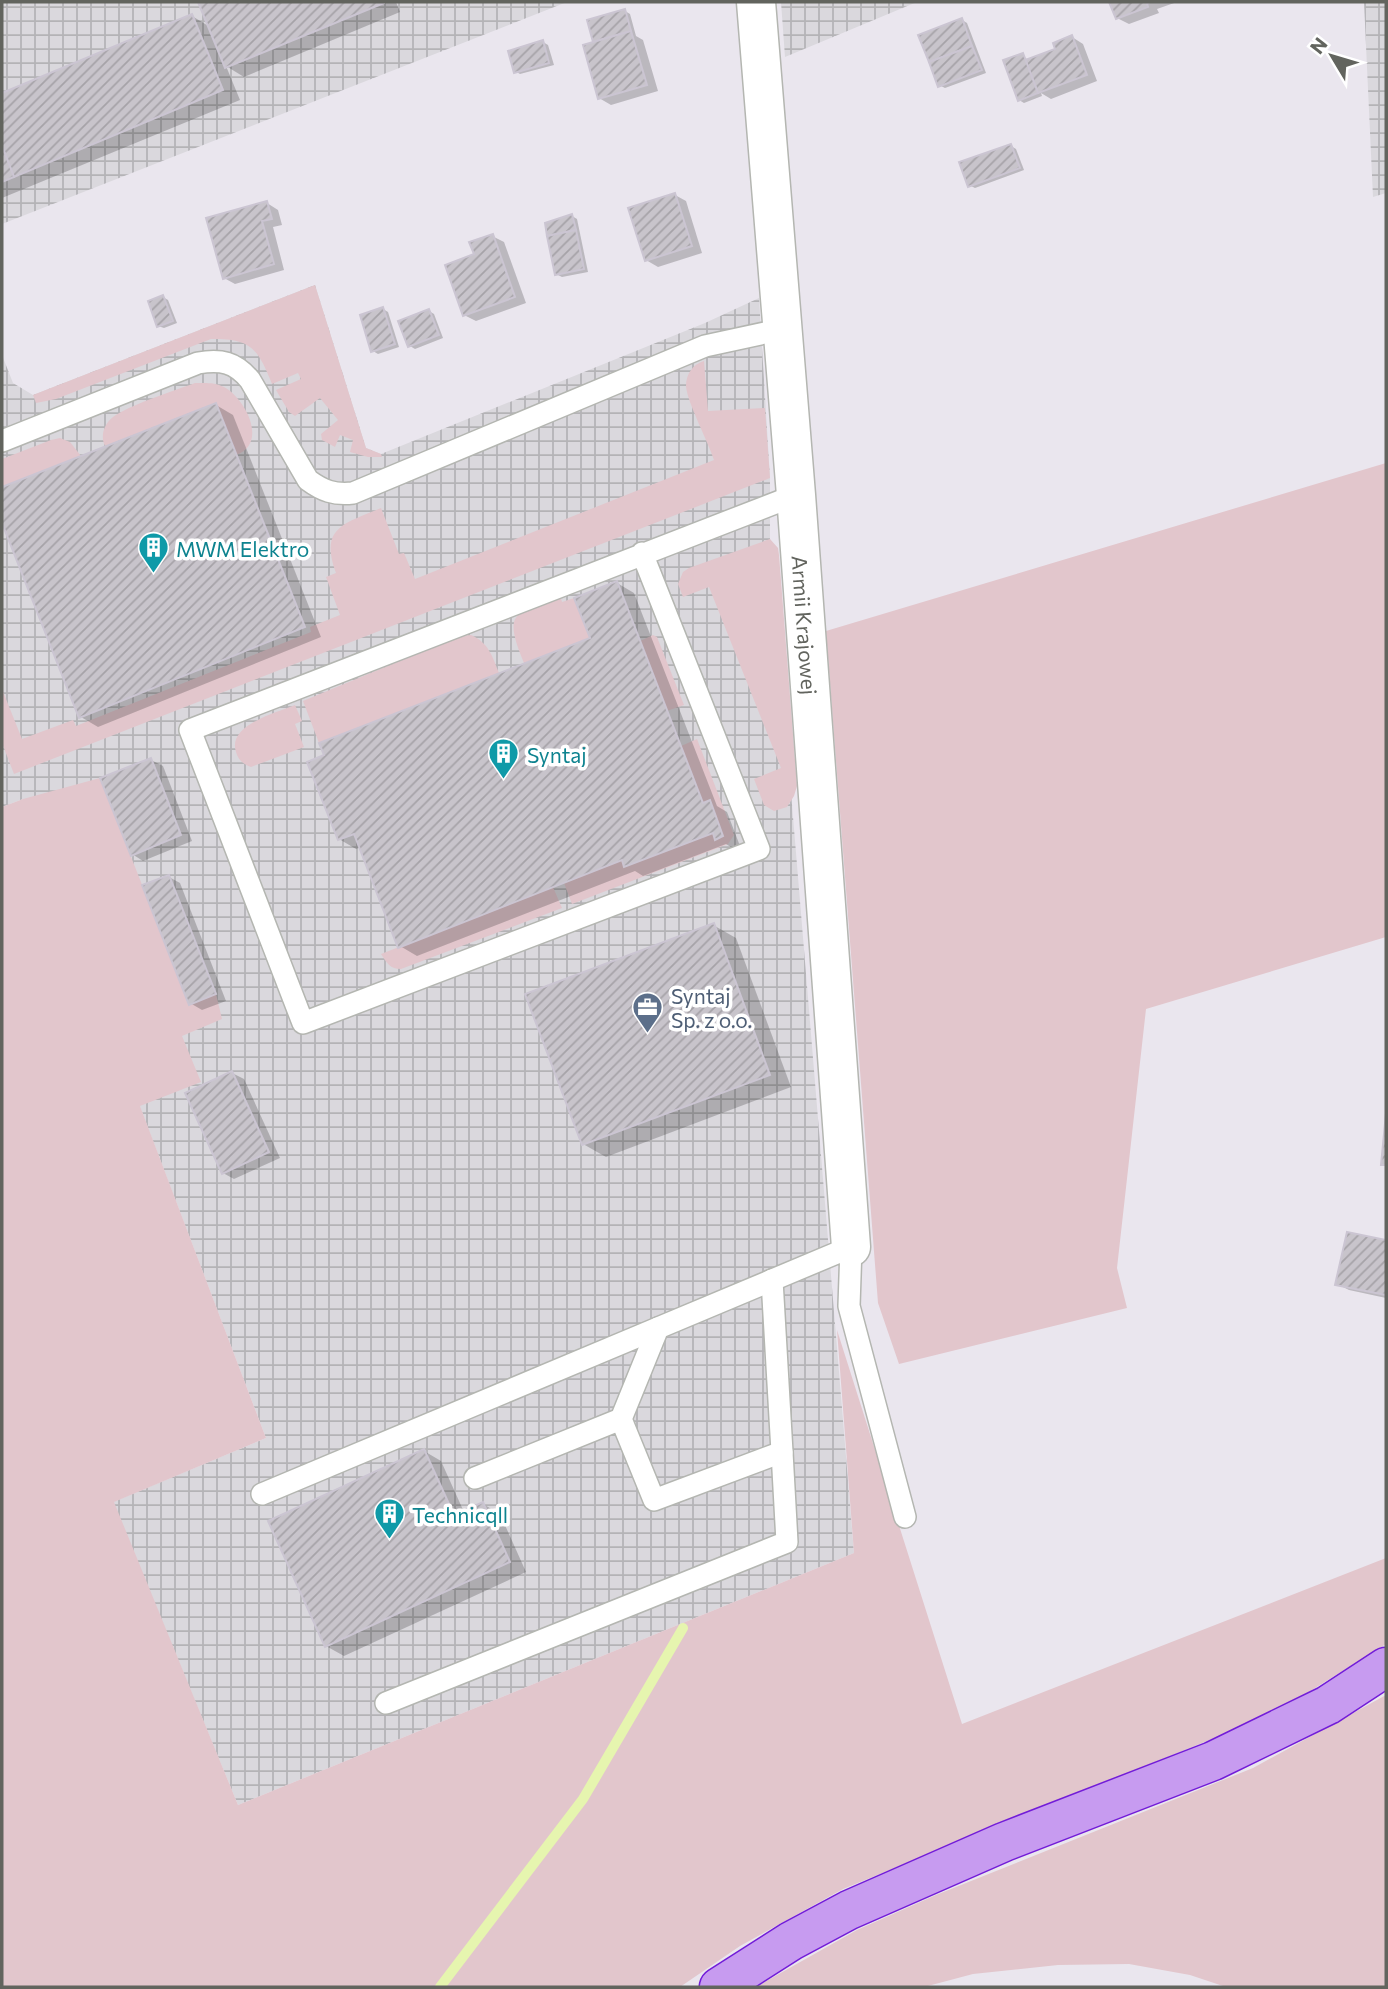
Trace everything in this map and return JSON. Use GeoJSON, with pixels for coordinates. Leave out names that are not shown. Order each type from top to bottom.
{"type":"FeatureCollection","features":[{"type":"Feature","properties":{"kind":"highway"},"geometry":{"type":"LineString","coordinates":[[719,1987],[791,1941],[849,1910],[1004,1842],[1213,1761],[1328,1705],[1386,1667]]}},
{"type":"Feature","properties":{"kind":"street","name":"Armii Krajowej"},"geometry":{"type":"LineString","coordinates":[[756,2],[796,495],[850,1247]]}},
{"type":"Feature","properties":{"kind":"lane"},"geometry":{"type":"LineString","coordinates":[[2,441],[198,363],[216,360],[228,362],[241,369],[250,380],[308,480],[321,490],[337,494],[353,492],[705,346],[783,329]]}},
{"type":"Feature","properties":{"kind":"lane"},"geometry":{"type":"LineString","coordinates":[[642,553],[759,849],[303,1023],[190,730],[642,553],[796,495]]}},
{"type":"Feature","properties":{"kind":"lane"},"geometry":{"type":"LineString","coordinates":[[262,1494],[850,1247],[849,1306],[905,1517]]}},
{"type":"Feature","properties":{"kind":"lane"},"geometry":{"type":"LineString","coordinates":[[386,1703],[787,1542],[772,1280]]}},
{"type":"Feature","properties":{"kind":"lane"},"geometry":{"type":"LineString","coordinates":[[658,1328],[621,1419],[654,1500],[782,1452]]}},
{"type":"Feature","properties":{"kind":"lane"},"geometry":{"type":"LineString","coordinates":[[475,1478],[621,1419]]}},
{"type":"Feature","properties":{"kind":"shaded area"},"geometry":{"type":"Polygon","coordinates":[[[2,2],[567,2],[2,224],[2,2]]]}},
{"type":"Feature","properties":{"kind":"shaded area"},"geometry":{"type":"Polygon","coordinates":[[[781,2],[917,2],[785,57],[781,2]]]}},
{"type":"Feature","properties":{"kind":"shaded area"},"geometry":{"type":"Polygon","coordinates":[[[1364,2],[1386,2],[1386,193],[1373,197],[1364,2]]]}},
{"type":"Feature","properties":{"kind":"shaded area"},"geometry":{"type":"Polygon","coordinates":[[[315,285],[366,448],[381,454],[705,323],[759,298],[770,478],[770,539],[854,1553],[238,1805],[113,1502],[266,1438],[23,799],[2,807],[2,355],[13,383],[33,395],[315,285]]]}},
{"type":"Feature","properties":{"kind":"shaded area"},"geometry":{"type":"Polygon","coordinates":[[[315,285],[366,448],[381,454],[382,457],[368,457],[350,452],[353,440],[340,435],[335,447],[322,440],[321,434],[338,420],[320,398],[295,416],[289,412],[276,390],[301,379],[298,373],[272,384],[262,362],[251,348],[225,339],[211,339],[56,399],[36,403],[33,395],[315,285]]]}},
{"type":"Feature","properties":{"kind":"shaded area"},"geometry":{"type":"Polygon","coordinates":[[[704,361],[708,411],[765,408],[770,478],[14,774],[2,743],[2,689],[22,739],[73,720],[76,726],[311,632],[310,627],[340,615],[326,577],[336,573],[331,546],[338,529],[356,518],[381,508],[399,554],[404,553],[415,579],[714,460],[686,386],[691,370],[704,361]]]}},
{"type":"Feature","properties":{"kind":"shaded area"},"geometry":{"type":"Polygon","coordinates":[[[195,383],[221,385],[232,393],[246,410],[252,431],[251,441],[246,449],[236,455],[215,403],[105,446],[104,430],[113,417],[140,403],[195,383]]]}},
{"type":"Feature","properties":{"kind":"shaded area"},"geometry":{"type":"Polygon","coordinates":[[[60,438],[70,442],[81,456],[2,487],[2,459],[60,438]]]}},
{"type":"Feature","properties":{"kind":"shaded area"},"geometry":{"type":"Polygon","coordinates":[[[1386,463],[1386,937],[1146,1009],[1117,1268],[1127,1308],[899,1364],[878,1303],[826,631],[1386,463]]]}},
{"type":"Feature","properties":{"kind":"shaded area"},"geometry":{"type":"Polygon","coordinates":[[[770,539],[778,548],[779,555],[797,786],[787,807],[774,811],[764,805],[754,779],[781,768],[709,587],[683,597],[678,584],[683,572],[689,568],[770,539]]]}},
{"type":"Feature","properties":{"kind":"shaded area"},"geometry":{"type":"Polygon","coordinates":[[[560,595],[562,602],[574,598],[590,638],[524,663],[514,634],[516,617],[532,606],[560,595]]]}},
{"type":"Feature","properties":{"kind":"shaded area"},"geometry":{"type":"Polygon","coordinates":[[[471,635],[486,646],[499,673],[319,743],[303,701],[460,636],[471,635]]]}},
{"type":"Feature","properties":{"kind":"shaded area"},"geometry":{"type":"Polygon","coordinates":[[[653,635],[657,637],[684,705],[667,711],[640,641],[653,635]]]}},
{"type":"Feature","properties":{"kind":"shaded area"},"geometry":{"type":"Polygon","coordinates":[[[295,705],[302,721],[295,724],[304,747],[251,767],[241,761],[235,743],[239,734],[255,721],[295,705]]]}},
{"type":"Feature","properties":{"kind":"shaded area"},"geometry":{"type":"Polygon","coordinates":[[[697,739],[734,835],[728,844],[572,904],[564,883],[622,860],[625,867],[713,833],[715,840],[723,836],[710,800],[703,803],[681,746],[697,739]]]}},
{"type":"Feature","properties":{"kind":"shaded area"},"geometry":{"type":"Polygon","coordinates":[[[100,778],[189,1004],[216,994],[222,1019],[182,1036],[201,1082],[140,1106],[266,1438],[114,1502],[238,1805],[854,1553],[837,1330],[962,1724],[1386,1558],[1386,1644],[1307,1693],[1234,1730],[843,1889],[740,1946],[680,1987],[2,1987],[2,807],[100,778]]]}},
{"type":"Feature","properties":{"kind":"shaded area"},"geometry":{"type":"Polygon","coordinates":[[[553,887],[562,908],[401,969],[391,967],[381,954],[553,887]]]}},
{"type":"Feature","properties":{"kind":"shaded area"},"geometry":{"type":"Polygon","coordinates":[[[1386,1695],[1386,1987],[1226,1987],[1190,1975],[1129,1964],[1058,1965],[973,1974],[924,1987],[756,1987],[857,1930],[936,1895],[1253,1768],[1386,1695]]]}},
{"type":"Feature","properties":{"kind":"building"},"geometry":{"type":"Polygon","coordinates":[[[198,2],[384,2],[384,3],[225,68],[198,2]]]}},
{"type":"Feature","properties":{"kind":"building"},"geometry":{"type":"Polygon","coordinates":[[[1109,2],[1150,2],[1147,3],[1148,7],[1116,19],[1109,2]]]}},
{"type":"Feature","properties":{"kind":"building"},"geometry":{"type":"Polygon","coordinates":[[[625,9],[631,31],[593,42],[587,20],[625,9]]]}},
{"type":"Feature","properties":{"kind":"building"},"geometry":{"type":"Polygon","coordinates":[[[192,14],[223,90],[14,177],[2,146],[2,93],[192,14]]]}},
{"type":"Feature","properties":{"kind":"building"},"geometry":{"type":"Polygon","coordinates":[[[962,18],[972,46],[929,62],[918,35],[962,18]]]}},
{"type":"Feature","properties":{"kind":"building"},"geometry":{"type":"Polygon","coordinates":[[[631,31],[647,85],[598,99],[583,45],[631,31]]]}},
{"type":"Feature","properties":{"kind":"building"},"geometry":{"type":"Polygon","coordinates":[[[1072,35],[1087,75],[1038,93],[1025,60],[1055,49],[1053,43],[1072,35]]]}},
{"type":"Feature","properties":{"kind":"building"},"geometry":{"type":"Polygon","coordinates":[[[543,40],[549,63],[514,73],[508,51],[543,40]]]}},
{"type":"Feature","properties":{"kind":"building"},"geometry":{"type":"Polygon","coordinates":[[[972,46],[982,70],[938,87],[929,62],[972,46]]]}},
{"type":"Feature","properties":{"kind":"building"},"geometry":{"type":"Polygon","coordinates":[[[1023,53],[1038,93],[1018,101],[1003,60],[1023,53]]]}},
{"type":"Feature","properties":{"kind":"building"},"geometry":{"type":"Polygon","coordinates":[[[1011,144],[1020,168],[968,187],[959,162],[1011,144]]]}},
{"type":"Feature","properties":{"kind":"building"},"geometry":{"type":"Polygon","coordinates":[[[2,146],[14,177],[2,182],[2,146]]]}},
{"type":"Feature","properties":{"kind":"building"},"geometry":{"type":"Polygon","coordinates":[[[675,193],[692,246],[645,261],[628,208],[675,193]]]}},
{"type":"Feature","properties":{"kind":"building"},"geometry":{"type":"Polygon","coordinates":[[[267,201],[272,219],[262,221],[274,264],[223,279],[206,218],[267,201]]]}},
{"type":"Feature","properties":{"kind":"building"},"geometry":{"type":"Polygon","coordinates":[[[572,214],[576,230],[547,236],[545,223],[572,214]]]}},
{"type":"Feature","properties":{"kind":"building"},"geometry":{"type":"Polygon","coordinates":[[[576,230],[584,269],[555,275],[547,236],[576,230]]]}},
{"type":"Feature","properties":{"kind":"building"},"geometry":{"type":"Polygon","coordinates":[[[493,234],[515,297],[463,316],[445,265],[474,254],[469,242],[493,234]]]}},
{"type":"Feature","properties":{"kind":"building"},"geometry":{"type":"Polygon","coordinates":[[[163,295],[173,321],[157,327],[148,301],[163,295]]]}},
{"type":"Feature","properties":{"kind":"building"},"geometry":{"type":"Polygon","coordinates":[[[383,307],[395,344],[371,352],[360,315],[383,307]]]}},
{"type":"Feature","properties":{"kind":"building"},"geometry":{"type":"Polygon","coordinates":[[[429,309],[439,335],[408,347],[398,321],[429,309]]]}},
{"type":"Feature","properties":{"kind":"building","name":"MWM Elektro"},"geometry":{"type":"Polygon","coordinates":[[[216,403],[305,627],[79,718],[2,523],[2,487],[216,403]]]}},
{"type":"Feature","properties":{"kind":"building","name":"Syntaj"},"geometry":{"type":"Polygon","coordinates":[[[617,581],[703,803],[710,800],[723,836],[715,840],[713,833],[624,867],[622,860],[398,948],[354,834],[338,840],[307,762],[324,755],[319,743],[590,638],[574,598],[617,581]]]}},
{"type":"Feature","properties":{"kind":"building"},"geometry":{"type":"Polygon","coordinates":[[[151,758],[181,835],[131,856],[100,778],[151,758]]]}},
{"type":"Feature","properties":{"kind":"building"},"geometry":{"type":"Polygon","coordinates":[[[169,875],[216,994],[189,1005],[142,885],[169,875]]]}},
{"type":"Feature","properties":{"kind":"building","name":"Syntaj Sp. z o.o."},"geometry":{"type":"Polygon","coordinates":[[[714,923],[770,1075],[582,1145],[525,994],[714,923]]]}},
{"type":"Feature","properties":{"kind":"building"},"geometry":{"type":"Polygon","coordinates":[[[232,1071],[269,1152],[222,1174],[185,1093],[232,1071]]]}},
{"type":"Feature","properties":{"kind":"building"},"geometry":{"type":"Polygon","coordinates":[[[1386,1113],[1386,1165],[1381,1165],[1386,1113]]]}},
{"type":"Feature","properties":{"kind":"building"},"geometry":{"type":"Polygon","coordinates":[[[1347,1232],[1386,1240],[1386,1295],[1335,1285],[1347,1232]]]}},
{"type":"Feature","properties":{"kind":"building","name":"Technicqll"},"geometry":{"type":"Polygon","coordinates":[[[424,1449],[454,1515],[483,1502],[510,1562],[325,1647],[268,1521],[424,1449]]]}},
{"type":"Feature","properties":{"kind":"waterway"},"geometry":{"type":"LineString","coordinates":[[440,1987],[583,1799],[683,1628]]}},
{"type":"Feature","properties":{"kind":"place","name":"MWM Elektro"},"geometry":{"type":"Point","coordinates":[153,575]}},
{"type":"Feature","properties":{"kind":"place","name":"Syntaj"},"geometry":{"type":"Point","coordinates":[504,781]}},
{"type":"Feature","properties":{"kind":"place","name":"Syntaj Sp. z o.o."},"geometry":{"type":"Point","coordinates":[648,1034]}},
{"type":"Feature","properties":{"kind":"place","name":"Technicqll"},"geometry":{"type":"Point","coordinates":[389,1541]}}]}
